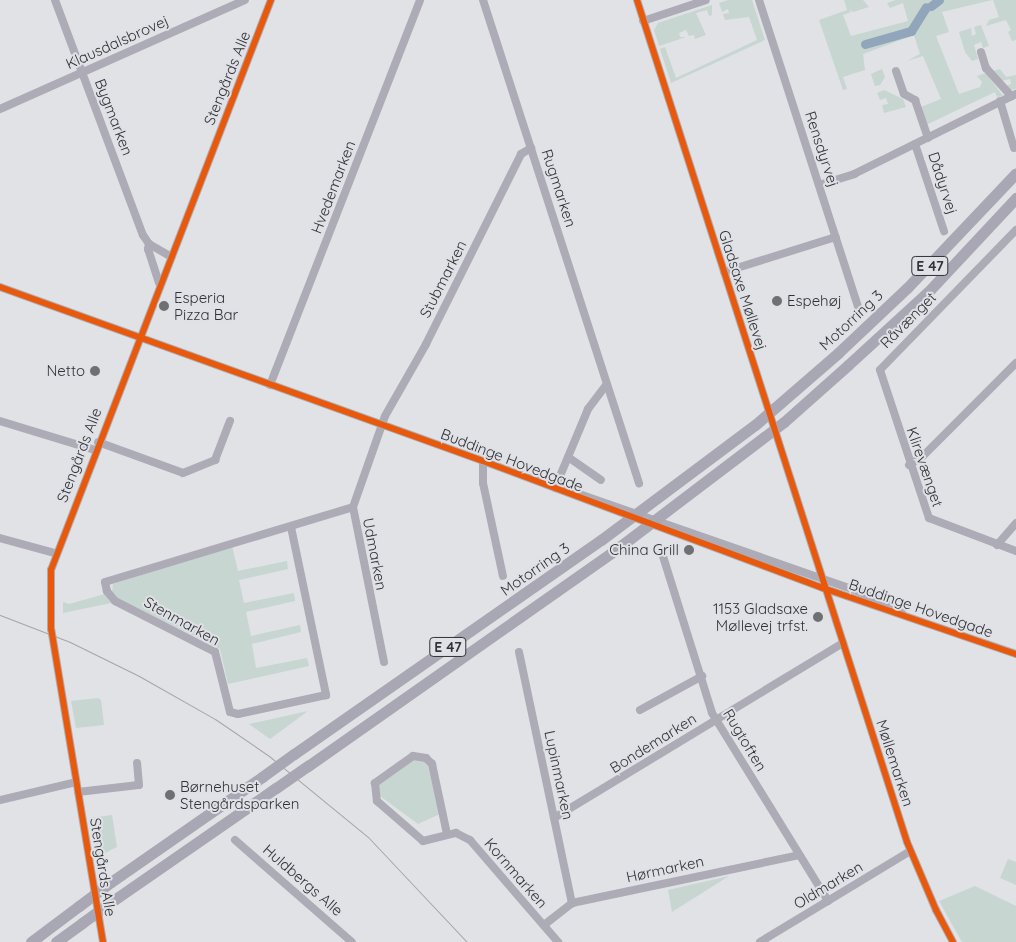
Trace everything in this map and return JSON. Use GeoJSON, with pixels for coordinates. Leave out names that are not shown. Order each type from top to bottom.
{"type":"FeatureCollection","features":[{"type":"Feature","properties":{"kind":"highway","name":"Motorring 3"},"geometry":{"type":"LineString","coordinates":[[31,942],[111,882],[601,540],[755,426],[838,353],[907,288],[1016,173]]}},
{"type":"Feature","properties":{"kind":"highway","name":"Motorring 3"},"geometry":{"type":"LineString","coordinates":[[56,942],[614,551],[784,422],[928,292],[1016,198]]}},
{"type":"Feature","properties":{"kind":"street","name":"Bygmarken"},"geometry":{"type":"LineString","coordinates":[[55,0],[149,244],[148,249],[159,283]]}},
{"type":"Feature","properties":{"kind":"street","name":"Klausdalsbrovej"},"geometry":{"type":"LineString","coordinates":[[0,109],[245,0]]}},
{"type":"Feature","properties":{"kind":"street","name":"Stengårds Alle"},"geometry":{"type":"LineString","coordinates":[[103,942],[49,614],[55,553],[271,0]]}},
{"type":"Feature","properties":{"kind":"street","name":"Hvedemarken"},"geometry":{"type":"LineString","coordinates":[[270,385],[420,0]]}},
{"type":"Feature","properties":{"kind":"street","name":"Rugmarken"},"geometry":{"type":"LineString","coordinates":[[483,0],[606,385],[640,483]]}},
{"type":"Feature","properties":{"kind":"street","name":"Gladsaxe Møllevej"},"geometry":{"type":"LineString","coordinates":[[636,0],[823,588]]}},
{"type":"Feature","properties":{"kind":"street"},"geometry":{"type":"LineString","coordinates":[[643,21],[706,0]]}},
{"type":"Feature","properties":{"kind":"street","name":"Rensdyrvej"},"geometry":{"type":"LineString","coordinates":[[759,0],[858,306]]}},
{"type":"Feature","properties":{"kind":"street"},"geometry":{"type":"LineString","coordinates":[[820,185],[854,174],[1014,95],[986,68],[981,52]]}},
{"type":"Feature","properties":{"kind":"street"},"geometry":{"type":"LineString","coordinates":[[896,71],[904,94],[915,100],[928,138]]}},
{"type":"Feature","properties":{"kind":"street"},"geometry":{"type":"LineString","coordinates":[[1000,101],[1014,148]]}},
{"type":"Feature","properties":{"kind":"street","name":"Dådyrvej"},"geometry":{"type":"LineString","coordinates":[[915,144],[944,231]]}},
{"type":"Feature","properties":{"kind":"street","name":"Stubmarken"},"geometry":{"type":"LineString","coordinates":[[382,425],[521,154],[531,148]]}},
{"type":"Feature","properties":{"kind":"street","name":"Råvænget"},"geometry":{"type":"LineString","coordinates":[[882,364],[1016,230]]}},
{"type":"Feature","properties":{"kind":"street"},"geometry":{"type":"LineString","coordinates":[[724,272],[836,237]]}},
{"type":"Feature","properties":{"kind":"street"},"geometry":{"type":"LineString","coordinates":[[149,244],[170,256]]}},
{"type":"Feature","properties":{"kind":"street","name":"Buddinge Hovedgade"},"geometry":{"type":"LineString","coordinates":[[0,287],[483,461],[527,479],[855,590],[920,619]]}},
{"type":"Feature","properties":{"kind":"street"},"geometry":{"type":"LineString","coordinates":[[909,465],[923,456],[1016,363]]}},
{"type":"Feature","properties":{"kind":"street","name":"Klirevænget"},"geometry":{"type":"LineString","coordinates":[[882,364],[880,376],[909,465],[929,518],[1016,551]]}},
{"type":"Feature","properties":{"kind":"street"},"geometry":{"type":"LineString","coordinates":[[555,487],[588,409],[606,385]]}},
{"type":"Feature","properties":{"kind":"street"},"geometry":{"type":"LineString","coordinates":[[0,421],[96,446],[183,473],[215,460],[230,421]]}},
{"type":"Feature","properties":{"kind":"street","name":"Udmarken"},"geometry":{"type":"LineString","coordinates":[[382,425],[353,507],[384,662]]}},
{"type":"Feature","properties":{"kind":"street"},"geometry":{"type":"LineString","coordinates":[[568,457],[601,480]]}},
{"type":"Feature","properties":{"kind":"street"},"geometry":{"type":"LineString","coordinates":[[483,461],[483,483],[503,576]]}},
{"type":"Feature","properties":{"kind":"street","name":"Buddinge Hovedgade"},"geometry":{"type":"LineString","coordinates":[[555,487],[823,588],[920,619],[1016,654]]}},
{"type":"Feature","properties":{"kind":"street","name":"Stenmarken"},"geometry":{"type":"LineString","coordinates":[[291,527],[326,695],[238,714],[230,712],[215,652],[115,601],[107,591],[105,582],[207,549],[291,527],[353,507]]}},
{"type":"Feature","properties":{"kind":"street"},"geometry":{"type":"LineString","coordinates":[[997,544],[1016,523]]}},
{"type":"Feature","properties":{"kind":"street"},"geometry":{"type":"LineString","coordinates":[[0,538],[55,553]]}},
{"type":"Feature","properties":{"kind":"street","name":"Rugtoften"},"geometry":{"type":"LineString","coordinates":[[661,550],[716,720],[828,901]]}},
{"type":"Feature","properties":{"kind":"street","name":"Møllemarken"},"geometry":{"type":"LineString","coordinates":[[823,588],[843,643],[910,851],[953,942]]}},
{"type":"Feature","properties":{"kind":"street","name":"Bondemarken"},"geometry":{"type":"LineString","coordinates":[[554,818],[843,643]]}},
{"type":"Feature","properties":{"kind":"street","name":"Lupinmarken"},"geometry":{"type":"LineString","coordinates":[[519,652],[572,903]]}},
{"type":"Feature","properties":{"kind":"street"},"geometry":{"type":"LineString","coordinates":[[640,710],[702,676]]}},
{"type":"Feature","properties":{"kind":"street"},"geometry":{"type":"LineString","coordinates":[[413,756],[426,758],[432,764],[447,834],[423,841],[377,801],[375,783],[413,756]]}},
{"type":"Feature","properties":{"kind":"street"},"geometry":{"type":"LineString","coordinates":[[78,792],[139,785],[137,763]]}},
{"type":"Feature","properties":{"kind":"street"},"geometry":{"type":"LineString","coordinates":[[0,800],[76,782]]}},
{"type":"Feature","properties":{"kind":"street","name":"Kornmarken"},"geometry":{"type":"LineString","coordinates":[[447,834],[456,833],[470,840],[558,942]]}},
{"type":"Feature","properties":{"kind":"street","name":"Huldbergs Alle"},"geometry":{"type":"LineString","coordinates":[[235,840],[352,942]]}},
{"type":"Feature","properties":{"kind":"street","name":"Oldmarken"},"geometry":{"type":"LineString","coordinates":[[760,942],[910,851]]}},
{"type":"Feature","properties":{"kind":"street","name":"Hørmarken"},"geometry":{"type":"LineString","coordinates":[[544,926],[572,903],[799,855]]}},
{"type":"Feature","properties":{"kind":"shaded area"},"geometry":{"type":"Polygon","coordinates":[[[728,0],[752,0],[765,40],[671,83],[660,49],[665,47],[676,78],[757,40],[749,17],[725,20],[723,14],[729,13],[728,9],[722,12],[719,3],[728,0]]]}},
{"type":"Feature","properties":{"kind":"shaded area"},"geometry":{"type":"Polygon","coordinates":[[[844,0],[863,0],[869,7],[853,12],[850,9],[851,12],[843,15],[851,36],[908,21],[903,3],[890,8],[887,3],[896,0],[992,0],[942,12],[949,32],[936,36],[959,94],[980,87],[982,82],[977,76],[986,73],[1003,96],[997,97],[995,92],[926,125],[921,107],[941,99],[923,56],[907,61],[920,54],[914,35],[863,54],[865,70],[843,77],[847,89],[843,90],[819,20],[847,10],[844,0]]]}},
{"type":"Feature","properties":{"kind":"shaded area"},"geometry":{"type":"Polygon","coordinates":[[[993,0],[1016,0],[1016,40],[1012,41],[1008,32],[1011,30],[1006,20],[986,26],[989,20],[999,17],[993,0]]]}},
{"type":"Feature","properties":{"kind":"shaded area"},"geometry":{"type":"Polygon","coordinates":[[[712,5],[712,15],[709,16],[707,10],[696,13],[706,35],[695,39],[694,35],[689,36],[686,30],[679,33],[680,37],[686,37],[659,46],[654,30],[658,23],[712,5]]]}},
{"type":"Feature","properties":{"kind":"shaded area"},"geometry":{"type":"Polygon","coordinates":[[[981,25],[989,46],[983,48],[981,42],[974,45],[978,59],[972,61],[965,52],[959,32],[971,28],[972,36],[976,34],[974,27],[981,25]]]}},
{"type":"Feature","properties":{"kind":"shaded area"},"geometry":{"type":"Polygon","coordinates":[[[882,69],[885,77],[880,85],[875,86],[871,74],[882,69]]]}},
{"type":"Feature","properties":{"kind":"shaded area"},"geometry":{"type":"Polygon","coordinates":[[[1000,69],[1006,77],[1016,75],[1016,89],[1009,90],[1006,86],[1011,84],[1010,79],[1002,81],[994,71],[1000,69]]]}},
{"type":"Feature","properties":{"kind":"shaded area"},"geometry":{"type":"Polygon","coordinates":[[[884,90],[903,99],[906,107],[884,113],[882,105],[888,104],[886,98],[880,100],[877,93],[884,90]]]}},
{"type":"Feature","properties":{"kind":"shaded area"},"geometry":{"type":"Polygon","coordinates":[[[232,546],[238,571],[287,561],[288,569],[239,580],[244,603],[294,593],[295,601],[246,612],[251,636],[300,625],[301,632],[252,644],[256,668],[307,658],[309,666],[228,684],[220,649],[117,598],[112,593],[113,584],[232,546]]]}},
{"type":"Feature","properties":{"kind":"shaded area"},"geometry":{"type":"Polygon","coordinates":[[[105,594],[111,603],[63,613],[63,602],[69,604],[105,594]]]}},
{"type":"Feature","properties":{"kind":"shaded area"},"geometry":{"type":"Polygon","coordinates":[[[98,698],[101,700],[104,725],[76,728],[71,701],[98,698]]]}},
{"type":"Feature","properties":{"kind":"shaded area"},"geometry":{"type":"Polygon","coordinates":[[[308,711],[270,739],[249,724],[308,711]]]}},
{"type":"Feature","properties":{"kind":"shaded area"},"geometry":{"type":"Polygon","coordinates":[[[419,758],[427,762],[440,814],[418,824],[380,796],[378,784],[403,764],[419,758]]]}},
{"type":"Feature","properties":{"kind":"shaded area"},"geometry":{"type":"Polygon","coordinates":[[[112,815],[117,847],[97,857],[91,818],[112,815]]]}},
{"type":"Feature","properties":{"kind":"shaded area"},"geometry":{"type":"Polygon","coordinates":[[[1008,859],[1016,862],[1016,885],[1000,878],[1008,859]]]}},
{"type":"Feature","properties":{"kind":"shaded area"},"geometry":{"type":"Polygon","coordinates":[[[729,876],[672,912],[668,890],[729,876]]]}},
{"type":"Feature","properties":{"kind":"shaded area"},"geometry":{"type":"Polygon","coordinates":[[[975,886],[1016,906],[1016,942],[962,942],[939,901],[975,886]]]}},
{"type":"Feature","properties":{"kind":"waterway"},"geometry":{"type":"LineString","coordinates":[[931,6],[939,0]]}},
{"type":"Feature","properties":{"kind":"waterway"},"geometry":{"type":"LineString","coordinates":[[865,44],[911,31],[926,7]]}},
{"type":"Feature","properties":{"kind":"tram line"},"geometry":{"type":"LineString","coordinates":[[0,615],[70,642],[139,676],[215,719],[269,756],[368,837],[467,942]]}},
{"type":"Feature","properties":{"kind":"cycle path"},"geometry":{"type":"LineString","coordinates":[[103,942],[51,629],[51,570],[271,0]]}},
{"type":"Feature","properties":{"kind":"cycle path"},"geometry":{"type":"LineString","coordinates":[[637,0],[907,842],[936,910],[953,942]]}},
{"type":"Feature","properties":{"kind":"cycle path"},"geometry":{"type":"LineString","coordinates":[[0,287],[483,461],[823,588],[1016,654]]}},
{"type":"Feature","properties":{"kind":"place","name":"Espehøj"},"geometry":{"type":"Point","coordinates":[777,301]}},
{"type":"Feature","properties":{"kind":"place","name":"Esperia Pizza Bar"},"geometry":{"type":"Point","coordinates":[164,306]}},
{"type":"Feature","properties":{"kind":"place","name":"Netto"},"geometry":{"type":"Point","coordinates":[95,371]}},
{"type":"Feature","properties":{"kind":"place","name":"China Grill"},"geometry":{"type":"Point","coordinates":[689,550]}},
{"type":"Feature","properties":{"kind":"place","name":"1153 Gladsaxe Møllevej trfst."},"geometry":{"type":"Point","coordinates":[818,617]}},
{"type":"Feature","properties":{"kind":"place","name":"Børnehuset Stengårdsparken"},"geometry":{"type":"Point","coordinates":[170,795]}}]}
